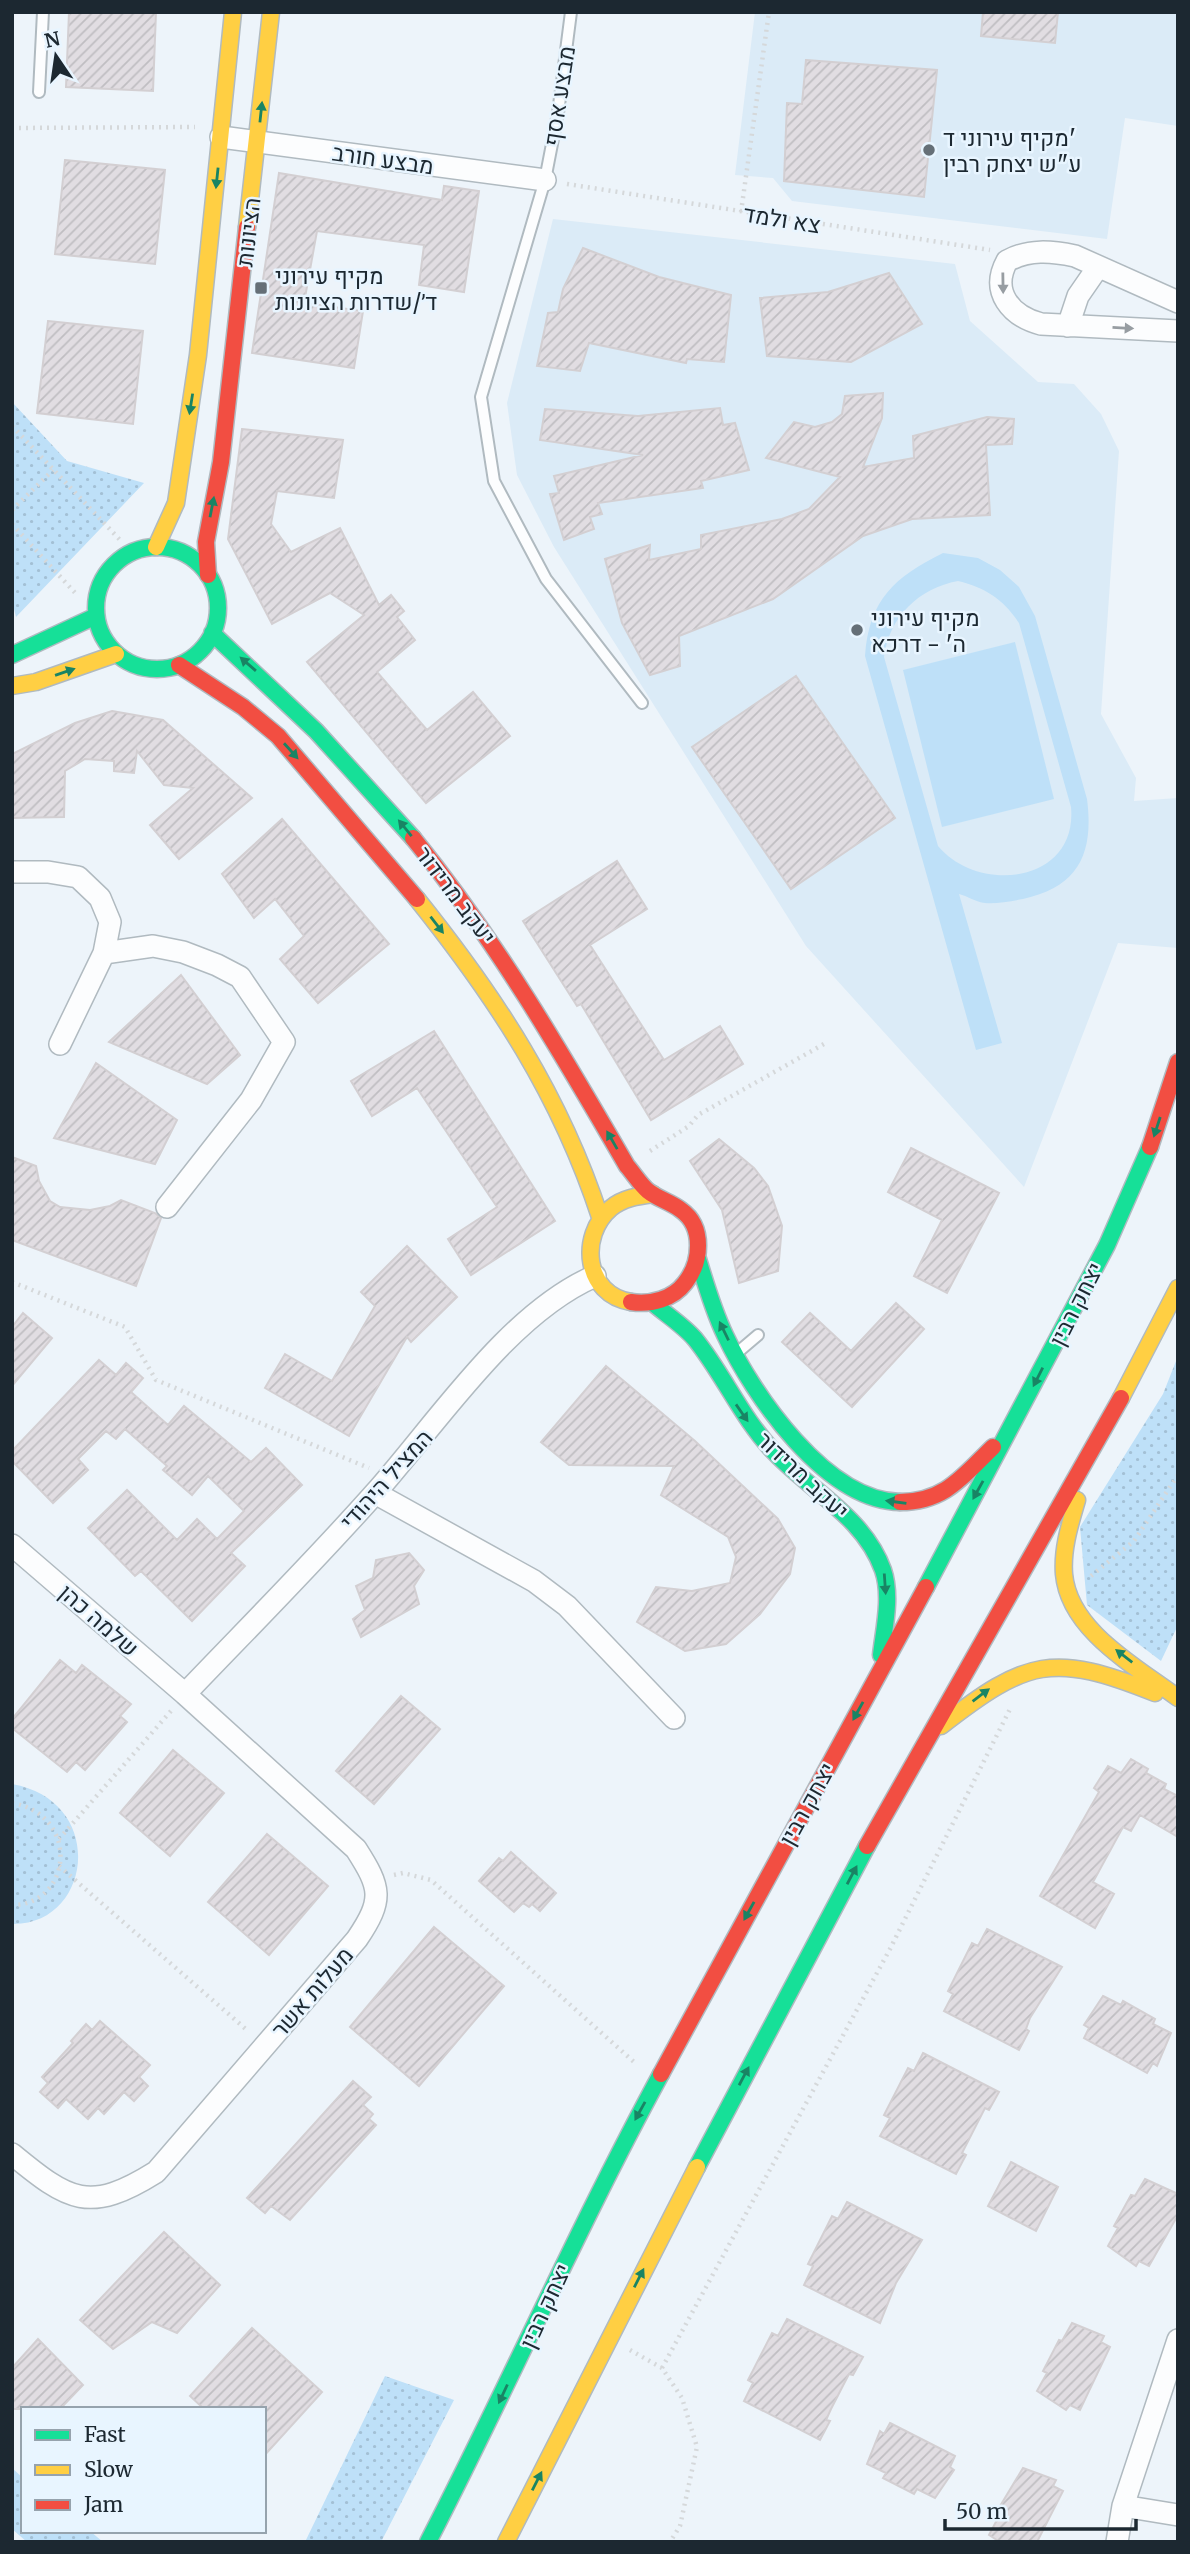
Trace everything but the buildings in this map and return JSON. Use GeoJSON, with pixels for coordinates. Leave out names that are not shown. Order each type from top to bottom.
{"type":"FeatureCollection","features":[{"type":"Feature","properties":{"kind":"street","name":"הציונות"},"geometry":{"type":"LineString","coordinates":[[156,547],[176,503],[198,355],[233,12]]}},
{"type":"Feature","properties":{"kind":"street","name":"הציונות"},"geometry":{"type":"LineString","coordinates":[[208,575],[206,542],[221,462],[271,12]]}},
{"type":"Feature","properties":{"kind":"street","name":"מבצע חורב"},"geometry":{"type":"LineString","coordinates":[[221,137],[545,180]]}},
{"type":"Feature","properties":{"kind":"street"},"geometry":{"type":"LineString","coordinates":[[1178,302],[1075,256],[1057,253],[1019,254],[1007,261],[1002,270],[1001,281],[1006,303],[1024,320],[1068,326],[1178,331]]}},
{"type":"Feature","properties":{"kind":"street"},"geometry":{"type":"LineString","coordinates":[[1068,326],[1082,289],[1098,267]]}},
{"type":"Feature","properties":{"kind":"street"},"geometry":{"type":"LineString","coordinates":[[156,547],[176,550],[194,560],[208,575],[216,594],[218,614],[212,633],[193,657],[179,665],[146,668],[116,654],[106,642],[96,616],[97,595],[104,576],[118,561],[136,550],[156,547]]}},
{"type":"Feature","properties":{"kind":"street"},"geometry":{"type":"LineString","coordinates":[[12,654],[96,616]]}},
{"type":"Feature","properties":{"kind":"street","name":"יעקב מרידור"},"geometry":{"type":"LineString","coordinates":[[212,633],[275,689],[339,754],[481,917],[627,1166],[653,1195]]}},
{"type":"Feature","properties":{"kind":"street"},"geometry":{"type":"LineString","coordinates":[[12,686],[36,682],[116,654]]}},
{"type":"Feature","properties":{"kind":"street","name":"יעקב מרידור"},"geometry":{"type":"LineString","coordinates":[[179,665],[228,696],[277,735],[357,826],[467,962],[515,1032],[561,1118],[584,1166],[600,1217]]}},
{"type":"Feature","properties":{"kind":"street"},"geometry":{"type":"LineString","coordinates":[[12,872],[48,872],[78,877],[100,898],[110,922],[104,953],[60,1044]]}},
{"type":"Feature","properties":{"kind":"street"},"geometry":{"type":"LineString","coordinates":[[104,953],[153,946],[183,952],[217,965],[240,977],[284,1042],[251,1100],[167,1207]]}},
{"type":"Feature","properties":{"kind":"street","name":"יצחק רבין"},"geometry":{"type":"LineString","coordinates":[[428,2542],[499,2404],[612,2162],[1011,1430],[1107,1245],[1155,1135],[1178,1062]]}},
{"type":"Feature","properties":{"kind":"street"},"geometry":{"type":"LineString","coordinates":[[653,1195],[669,1200],[683,1210],[693,1225],[698,1241],[698,1259],[683,1288],[654,1304],[626,1302],[603,1287],[595,1276],[589,1256],[591,1238],[600,1217],[612,1206],[630,1197],[653,1195]]}},
{"type":"Feature","properties":{"kind":"street","name":"יעקב מרידור"},"geometry":{"type":"LineString","coordinates":[[698,1259],[712,1306],[736,1354],[777,1419],[823,1466],[863,1495],[901,1504],[923,1502],[947,1489],[1011,1430]]}},
{"type":"Feature","properties":{"kind":"street","name":"המציל היהודי"},"geometry":{"type":"LineString","coordinates":[[185,1694],[382,1484],[496,1350],[545,1303],[595,1276]]}},
{"type":"Feature","properties":{"kind":"street"},"geometry":{"type":"LineString","coordinates":[[506,2542],[704,2150],[927,1738],[1087,1465],[1178,1288]]}},
{"type":"Feature","properties":{"kind":"street","name":"יעקב מרידור"},"geometry":{"type":"LineString","coordinates":[[654,1304],[694,1338],[735,1403],[775,1453],[854,1522],[873,1549],[884,1572],[887,1607],[879,1671]]}},
{"type":"Feature","properties":{"kind":"street"},"geometry":{"type":"LineString","coordinates":[[1087,1465],[1069,1529],[1064,1562],[1067,1587],[1087,1626],[1178,1700]]}},
{"type":"Feature","properties":{"kind":"street"},"geometry":{"type":"LineString","coordinates":[[382,1484],[534,1581],[567,1606],[674,1718]]}},
{"type":"Feature","properties":{"kind":"street","name":"שלמה כהן"},"geometry":{"type":"LineString","coordinates":[[12,1545],[185,1694]]}},
{"type":"Feature","properties":{"kind":"street"},"geometry":{"type":"LineString","coordinates":[[927,1738],[1008,1677],[1052,1664],[1078,1665],[1113,1675],[1178,1700]]}},
{"type":"Feature","properties":{"kind":"street"},"geometry":{"type":"LineString","coordinates":[[185,1694],[356,1849],[375,1879]]}},
{"type":"Feature","properties":{"kind":"street","name":"מעלות אשר"},"geometry":{"type":"LineString","coordinates":[[12,2154],[54,2188],[78,2198],[103,2197],[129,2189],[156,2172],[357,1939],[375,1912],[375,1879]]}},
{"type":"Feature","properties":{"kind":"street"},"geometry":{"type":"LineString","coordinates":[[1117,2542],[1123,2506],[1178,2340]]}},
{"type":"Feature","properties":{"kind":"street"},"geometry":{"type":"LineString","coordinates":[[1123,2506],[1178,2515]]}},
{"type":"Feature","properties":{"kind":"lane"},"geometry":{"type":"LineString","coordinates":[[39,92],[43,12]]}},
{"type":"Feature","properties":{"kind":"lane","name":"מבצע אסף"},"geometry":{"type":"LineString","coordinates":[[571,12],[558,113],[545,180],[481,397],[494,481],[546,579],[642,703]]}},
{"type":"Feature","properties":{"kind":"lane"},"geometry":{"type":"LineString","coordinates":[[736,1354],[758,1335]]}},
{"type":"Feature","properties":{"kind":"path"},"geometry":{"type":"LineString","coordinates":[[741,213],[769,12]]}},
{"type":"Feature","properties":{"kind":"path"},"geometry":{"type":"LineString","coordinates":[[12,128],[199,127]]}},
{"type":"Feature","properties":{"kind":"path","name":"צא ולמד"},"geometry":{"type":"LineString","coordinates":[[545,180],[741,213],[1019,254]]}},
{"type":"Feature","properties":{"kind":"path"},"geometry":{"type":"LineString","coordinates":[[12,426],[122,542]]}},
{"type":"Feature","properties":{"kind":"path"},"geometry":{"type":"LineString","coordinates":[[12,510],[53,470]]}},
{"type":"Feature","properties":{"kind":"path"},"geometry":{"type":"LineString","coordinates":[[12,524],[77,595]]}},
{"type":"Feature","properties":{"kind":"path"},"geometry":{"type":"LineString","coordinates":[[639,1158],[689,1126],[698,1115],[824,1044]]}},
{"type":"Feature","properties":{"kind":"path"},"geometry":{"type":"LineString","coordinates":[[12,1282],[125,1327],[156,1380],[382,1484]]}},
{"type":"Feature","properties":{"kind":"path"},"geometry":{"type":"LineString","coordinates":[[1089,1578],[1134,1541],[1178,1475]]}},
{"type":"Feature","properties":{"kind":"path"},"geometry":{"type":"LineString","coordinates":[[59,1839],[185,1694]]}},
{"type":"Feature","properties":{"kind":"path"},"geometry":{"type":"LineString","coordinates":[[662,2368],[890,1949],[1012,1705]]}},
{"type":"Feature","properties":{"kind":"path"},"geometry":{"type":"LineString","coordinates":[[12,1803],[27,1805],[43,1814],[59,1839],[59,1866],[51,1885],[38,1898],[12,1905]]}},
{"type":"Feature","properties":{"kind":"path"},"geometry":{"type":"LineString","coordinates":[[59,1866],[265,2046]]}},
{"type":"Feature","properties":{"kind":"path"},"geometry":{"type":"LineString","coordinates":[[375,1879],[403,1873],[431,1880],[634,2062]]}},
{"type":"Feature","properties":{"kind":"path"},"geometry":{"type":"LineString","coordinates":[[608,2338],[662,2368],[682,2398],[697,2447],[680,2526],[670,2542]]}},
{"type":"Feature","properties":{"kind":"shaded area","name":"מקיף עירוני ד' ע\"ש יצחק רבין"},"geometry":{"type":"Polygon","coordinates":[[[755,12],[1178,12],[1178,126],[1125,118],[1107,239],[792,201],[773,178],[735,175],[755,12]]]}},
{"type":"Feature","properties":{"kind":"shaded area","name":"מקיף עירוני ה' - דרכא"},"geometry":{"type":"Polygon","coordinates":[[[553,219],[955,264],[970,321],[1038,382],[1074,384],[1101,414],[1119,451],[1101,714],[1136,778],[1134,801],[1178,798],[1178,948],[1118,943],[1024,1187],[806,946],[554,547],[517,475],[507,403],[553,219]]]}},
{"type":"Feature","properties":{"kind":"shaded area"},"geometry":{"type":"Polygon","coordinates":[[[12,402],[67,461],[144,483],[16,617],[12,601],[12,402]]]}},
{"type":"Feature","properties":{"kind":"shaded area"},"geometry":{"type":"Polygon","coordinates":[[[943,553],[978,558],[1000,570],[1019,587],[1035,616],[1087,799],[1089,818],[1085,851],[1079,865],[1058,886],[1023,899],[999,903],[982,902],[959,894],[1002,1043],[976,1050],[865,656],[872,619],[879,605],[898,581],[943,553]],[[958,581],[944,585],[931,590],[908,607],[892,629],[884,657],[938,846],[956,862],[977,871],[1000,875],[1022,873],[1043,866],[1059,852],[1069,833],[1071,807],[1019,623],[1000,601],[958,581]]]}},
{"type":"Feature","properties":{"kind":"shaded area"},"geometry":{"type":"Polygon","coordinates":[[[1015,642],[1054,799],[942,827],[903,670],[1015,642]]]}},
{"type":"Feature","properties":{"kind":"shaded area"},"geometry":{"type":"Polygon","coordinates":[[[1178,1356],[1178,1625],[1161,1661],[1087,1605],[1080,1527],[1163,1394],[1178,1356]]]}},
{"type":"Feature","properties":{"kind":"shaded area"},"geometry":{"type":"Polygon","coordinates":[[[12,1784],[43,1795],[64,1813],[75,1836],[78,1861],[72,1885],[59,1905],[39,1919],[12,1924],[12,1784]]]}},
{"type":"Feature","properties":{"kind":"shaded area"},"geometry":{"type":"Polygon","coordinates":[[[385,2376],[454,2400],[381,2542],[305,2542],[385,2376]]]}},
{"type":"Feature","properties":{"kind":"shaded area"},"geometry":{"type":"Polygon","coordinates":[[[12,2468],[21,2476],[21,2533],[92,2533],[103,2542],[27,2542],[12,2529],[12,2468]]]}},
{"type":"Feature","properties":{"kind":"traffic: fast"},"geometry":{"type":"LineString","coordinates":[[157,547],[180,552],[200,565],[213,585],[218,608],[213,631],[200,651],[180,664],[157,669],[134,664],[114,651],[101,631],[96,608],[101,585],[114,565],[134,552],[157,547]]}},
{"type":"Feature","properties":{"kind":"traffic: fast"},"geometry":{"type":"LineString","coordinates":[[12,655],[96,616]]}},
{"type":"Feature","properties":{"kind":"traffic: fast"},"geometry":{"type":"LineString","coordinates":[[212,633],[316,731],[413,838]]}},
{"type":"Feature","properties":{"kind":"traffic: fast"},"geometry":{"type":"LineString","coordinates":[[926,1587],[1107,1245],[1150,1147]]}},
{"type":"Feature","properties":{"kind":"traffic: fast"},"geometry":{"type":"LineString","coordinates":[[698,1259],[725,1335],[754,1386],[795,1441],[819,1465],[845,1484],[872,1497],[900,1502]]}},
{"type":"Feature","properties":{"kind":"traffic: fast"},"geometry":{"type":"LineString","coordinates":[[654,1304],[695,1339],[763,1440],[789,1467],[836,1506],[874,1551],[883,1570],[887,1591],[881,1655]]}},
{"type":"Feature","properties":{"kind":"traffic: fast"},"geometry":{"type":"LineString","coordinates":[[697,2167],[867,1846]]}},
{"type":"Feature","properties":{"kind":"traffic: fast"},"geometry":{"type":"LineString","coordinates":[[428,2542],[661,2074]]}},
{"type":"Feature","properties":{"kind":"traffic: slow"},"geometry":{"type":"LineString","coordinates":[[156,547],[176,503],[198,355],[233,12]]}},
{"type":"Feature","properties":{"kind":"traffic: slow"},"geometry":{"type":"LineString","coordinates":[[247,227],[271,12]]}},
{"type":"Feature","properties":{"kind":"traffic: slow"},"geometry":{"type":"LineString","coordinates":[[12,686],[36,682],[116,654]]}},
{"type":"Feature","properties":{"kind":"traffic: slow"},"geometry":{"type":"LineString","coordinates":[[417,899],[474,974],[524,1050],[566,1130],[600,1217]]}},
{"type":"Feature","properties":{"kind":"traffic: slow"},"geometry":{"type":"LineString","coordinates":[[631,1302],[616,1297],[604,1288],[591,1263],[591,1248],[600,1220],[611,1208],[626,1200],[653,1194]]}},
{"type":"Feature","properties":{"kind":"traffic: slow"},"geometry":{"type":"LineString","coordinates":[[1121,1398],[1178,1288]]}},
{"type":"Feature","properties":{"kind":"traffic: slow"},"geometry":{"type":"LineString","coordinates":[[1077,1500],[1067,1537],[1064,1574],[1078,1613],[1107,1646],[1178,1698]]}},
{"type":"Feature","properties":{"kind":"traffic: slow"},"geometry":{"type":"LineString","coordinates":[[941,1726],[996,1687],[1020,1675],[1042,1669],[1091,1671],[1155,1693]]}},
{"type":"Feature","properties":{"kind":"traffic: slow"},"geometry":{"type":"LineString","coordinates":[[506,2542],[697,2167]]}},
{"type":"Feature","properties":{"kind":"traffic: jam"},"geometry":{"type":"LineString","coordinates":[[208,575],[206,542],[221,462],[247,227]]}},
{"type":"Feature","properties":{"kind":"traffic: jam"},"geometry":{"type":"LineString","coordinates":[[179,665],[243,707],[278,736],[417,899]]}},
{"type":"Feature","properties":{"kind":"traffic: jam"},"geometry":{"type":"LineString","coordinates":[[413,838],[500,957],[627,1166],[648,1191],[681,1210],[694,1226],[697,1256],[685,1283],[661,1300],[631,1302]]}},
{"type":"Feature","properties":{"kind":"traffic: jam"},"geometry":{"type":"LineString","coordinates":[[1150,1147],[1178,1062]]}},
{"type":"Feature","properties":{"kind":"traffic: jam"},"geometry":{"type":"LineString","coordinates":[[867,1846],[1121,1398]]}},
{"type":"Feature","properties":{"kind":"traffic: jam"},"geometry":{"type":"LineString","coordinates":[[900,1502],[916,1501],[941,1492],[962,1477],[993,1447]]}},
{"type":"Feature","properties":{"kind":"traffic: jam"},"geometry":{"type":"LineString","coordinates":[[661,2074],[926,1587]]}},
{"type":"Feature","properties":{"kind":"place","name":"מקיף עירוני ד' ע\"ש יצחק רבין"},"geometry":{"type":"Point","coordinates":[929,150]}},
{"type":"Feature","properties":{"kind":"place","name":"מקיף עירוני ד׳/שדרות הציונות"},"geometry":{"type":"Point","coordinates":[261,288]}},
{"type":"Feature","properties":{"kind":"place","name":"מקיף עירוני ה' - דרכא"},"geometry":{"type":"Point","coordinates":[857,630]}}]}
